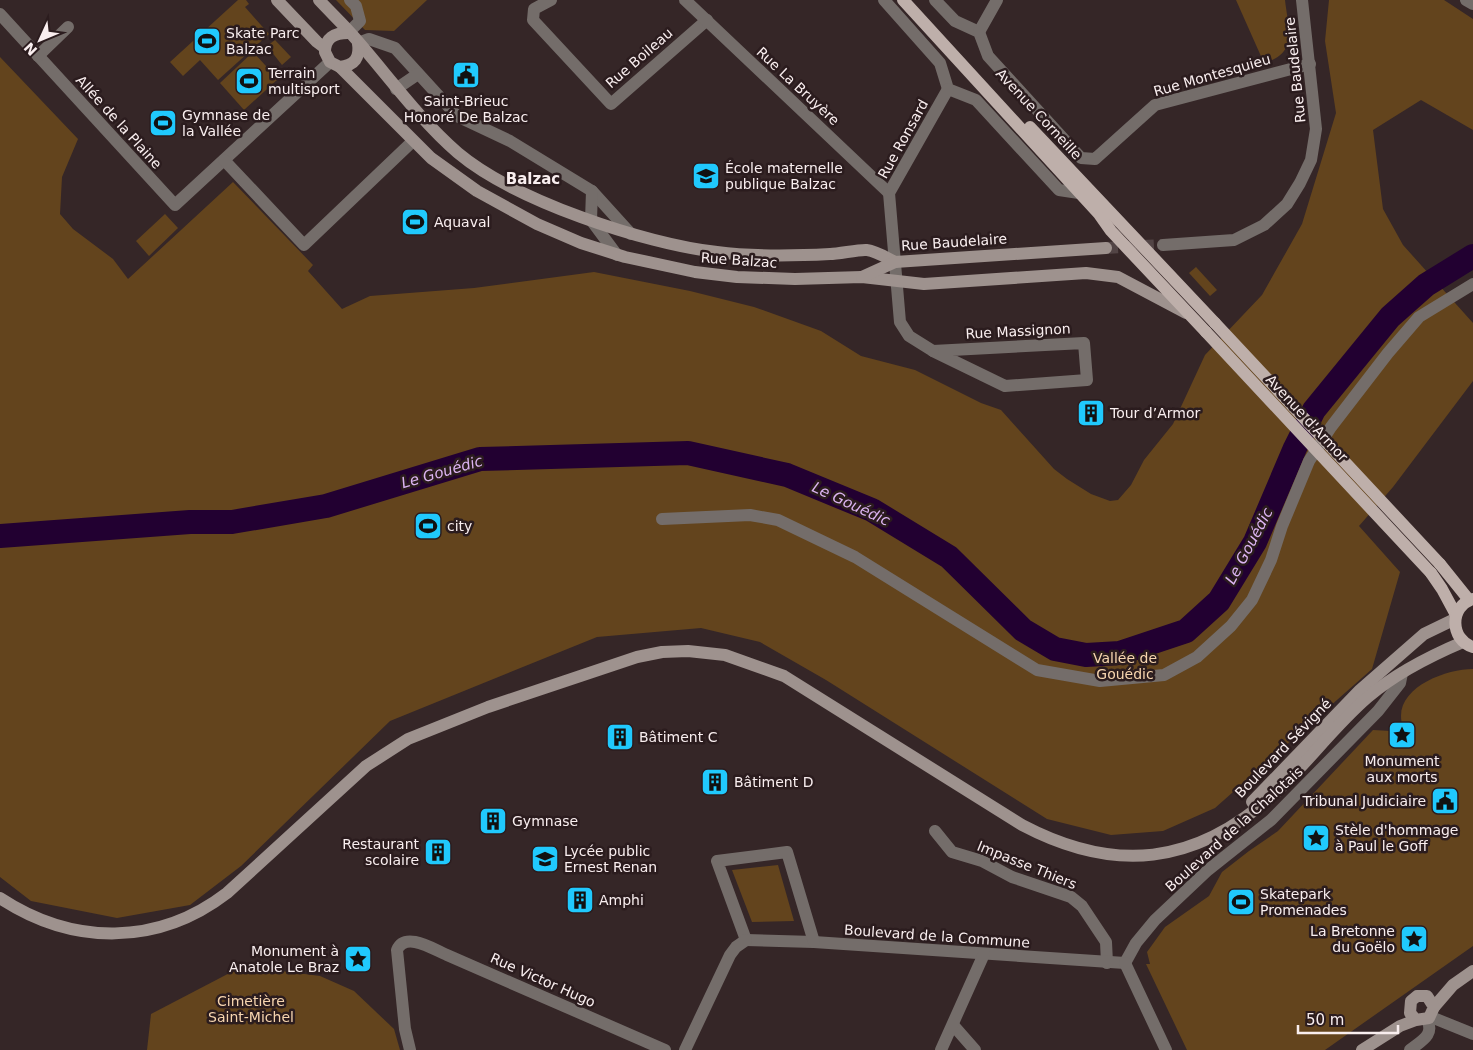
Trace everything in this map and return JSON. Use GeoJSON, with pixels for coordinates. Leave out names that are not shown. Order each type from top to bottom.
{"type":"FeatureCollection","features":[{"type":"Feature","properties":{"kind":"main road","name":"Avenue Corneille"},"geometry":{"type":"LineString","coordinates":[[903,0],[1079,193],[1126,248]]}},
{"type":"Feature","properties":{"kind":"main road","name":"Avenue Corneille"},"geometry":{"type":"LineString","coordinates":[[914,0],[1060,159],[1145,246]]}},
{"type":"Feature","properties":{"kind":"main road","name":"Avenue d'Armor"},"geometry":{"type":"LineString","coordinates":[[1145,246],[1210,327],[1435,569],[1471,600]]}},
{"type":"Feature","properties":{"kind":"main road","name":"Avenue d'Armor"},"geometry":{"type":"LineString","coordinates":[[1126,248],[1190,316],[1210,327]]}},
{"type":"Feature","properties":{"kind":"main road","name":"Avenue d'Armor"},"geometry":{"type":"LineString","coordinates":[[1435,569],[1455,617],[1458,636],[1468,644]]}},
{"type":"Feature","properties":{"kind":"main road"},"geometry":{"type":"LineString","coordinates":[[1455,617],[1462,605],[1471,600]]}},
{"type":"Feature","properties":{"kind":"street"},"geometry":{"type":"LineString","coordinates":[[278,0],[317,42],[325,48],[327,57],[335,65]]}},
{"type":"Feature","properties":{"kind":"street"},"geometry":{"type":"LineString","coordinates":[[319,0],[358,43],[359,52],[355,62],[335,65],[224,160],[304,245],[413,142]]}},
{"type":"Feature","properties":{"kind":"street","name":"Rue Boileau"},"geometry":{"type":"LineString","coordinates":[[551,0],[534,9],[533,20],[611,104],[707,20]]}},
{"type":"Feature","properties":{"kind":"street","name":"Rue La Bruyère"},"geometry":{"type":"LineString","coordinates":[[685,0],[890,193]]}},
{"type":"Feature","properties":{"kind":"street"},"geometry":{"type":"LineString","coordinates":[[884,0],[940,63],[948,89],[976,100],[1059,190],[1079,193]]}},
{"type":"Feature","properties":{"kind":"street"},"geometry":{"type":"LineString","coordinates":[[935,0],[955,21],[978,32],[997,0]]}},
{"type":"Feature","properties":{"kind":"street","name":"Rue Baudelaire"},"geometry":{"type":"LineString","coordinates":[[1162,244],[1234,240],[1264,225],[1287,204],[1300,183],[1311,160],[1316,129],[1302,0]]}},
{"type":"Feature","properties":{"kind":"street"},"geometry":{"type":"LineString","coordinates":[[1466,0],[1473,4]]}},
{"type":"Feature","properties":{"kind":"street"},"geometry":{"type":"LineString","coordinates":[[325,48],[332,37],[348,32],[360,21],[353,3]]}},
{"type":"Feature","properties":{"kind":"street","name":"Allée de la Plaine"},"geometry":{"type":"LineString","coordinates":[[0,14],[175,205],[224,160]]}},
{"type":"Feature","properties":{"kind":"street"},"geometry":{"type":"LineString","coordinates":[[38,56],[68,27]]}},
{"type":"Feature","properties":{"kind":"street","name":"Avenue Corneille"},"geometry":{"type":"LineString","coordinates":[[978,32],[988,56],[1081,158]]}},
{"type":"Feature","properties":{"kind":"street"},"geometry":{"type":"LineString","coordinates":[[358,43],[369,39],[395,48],[457,116],[510,141],[592,192],[631,234]]}},
{"type":"Feature","properties":{"kind":"street","name":"Rue Balzac"},"geometry":{"type":"LineString","coordinates":[[358,43],[396,89],[432,128],[476,166],[510,185],[592,220],[631,234],[668,244],[724,253],[794,256],[839,254],[867,250],[895,262]]}},
{"type":"Feature","properties":{"kind":"street","name":"Rue Montesquieu"},"geometry":{"type":"LineString","coordinates":[[1081,158],[1095,159],[1156,105],[1310,64]]}},
{"type":"Feature","properties":{"kind":"street","name":"Rue Balzac"},"geometry":{"type":"LineString","coordinates":[[335,65],[413,142],[452,175],[506,208],[555,232],[617,255],[687,271],[737,278],[862,277],[924,284],[1086,273],[1111,275],[1164,300],[1190,316]]}},
{"type":"Feature","properties":{"kind":"street"},"geometry":{"type":"LineString","coordinates":[[396,89],[418,74]]}},
{"type":"Feature","properties":{"kind":"street","name":"Rue Ronsard"},"geometry":{"type":"LineString","coordinates":[[895,262],[890,193],[948,89]]}},
{"type":"Feature","properties":{"kind":"street"},"geometry":{"type":"LineString","coordinates":[[1060,159],[1064,139]]}},
{"type":"Feature","properties":{"kind":"street"},"geometry":{"type":"LineString","coordinates":[[592,192],[592,220],[617,255]]}},
{"type":"Feature","properties":{"kind":"street","name":"Rue Baudelaire"},"geometry":{"type":"LineString","coordinates":[[895,262],[1106,248]]}},
{"type":"Feature","properties":{"kind":"street"},"geometry":{"type":"LineString","coordinates":[[862,277],[895,262]]}},
{"type":"Feature","properties":{"kind":"street","name":"Rue Massignon"},"geometry":{"type":"LineString","coordinates":[[895,262],[900,322],[909,336],[933,350],[1005,386],[1087,380],[1084,343],[933,350]]}},
{"type":"Feature","properties":{"kind":"street"},"geometry":{"type":"LineString","coordinates":[[662,519],[750,516],[778,520],[855,557],[1037,670],[1100,681],[1164,675],[1196,657],[1231,626],[1252,600],[1271,560],[1282,526],[1309,461],[1388,353],[1419,317],[1473,284]]}},
{"type":"Feature","properties":{"kind":"street","name":"Boulevard Sévigné"},"geometry":{"type":"LineString","coordinates":[[1110,854],[1170,846],[1191,840],[1232,818],[1268,787],[1360,690],[1424,634],[1455,617]]}},
{"type":"Feature","properties":{"kind":"street"},"geometry":{"type":"LineString","coordinates":[[0,898],[43,920],[100,933],[154,930],[180,922],[207,908],[227,893],[366,766],[408,739],[488,706],[637,657],[688,651],[735,657],[784,676],[1022,825],[1065,845],[1130,857],[1173,852],[1193,845],[1236,824],[1274,794],[1367,698],[1402,673],[1434,654],[1468,644]]}},
{"type":"Feature","properties":{"kind":"street","name":"Boulevard de la Chalotais"},"geometry":{"type":"LineString","coordinates":[[1125,964],[1136,943],[1155,920],[1208,870],[1271,820],[1372,718],[1400,683],[1402,673]]}},
{"type":"Feature","properties":{"kind":"street","name":"Impasse Thiers"},"geometry":{"type":"LineString","coordinates":[[935,830],[952,852],[982,861],[1012,877],[1071,897],[1082,906],[1106,942],[1107,963]]}},
{"type":"Feature","properties":{"kind":"street"},"geometry":{"type":"LineString","coordinates":[[685,1050],[730,956],[736,947],[746,940],[716,861],[787,852],[814,942]]}},
{"type":"Feature","properties":{"kind":"street","name":"Boulevard de la Commune"},"geometry":{"type":"LineString","coordinates":[[746,940],[814,942],[1125,964]]}},
{"type":"Feature","properties":{"kind":"street","name":"Rue Victor Hugo"},"geometry":{"type":"LineString","coordinates":[[410,1050],[405,1030],[397,950],[401,943],[407,941],[438,951],[665,1050]]}},
{"type":"Feature","properties":{"kind":"street"},"geometry":{"type":"LineString","coordinates":[[941,1050],[984,954]]}},
{"type":"Feature","properties":{"kind":"street"},"geometry":{"type":"LineString","coordinates":[[1125,964],[1166,1050]]}},
{"type":"Feature","properties":{"kind":"street"},"geometry":{"type":"LineString","coordinates":[[1362,1050],[1387,1032],[1427,1012],[1453,985],[1473,971]]}},
{"type":"Feature","properties":{"kind":"street"},"geometry":{"type":"LineString","coordinates":[[1387,1032],[1409,1009],[1414,998],[1427,1012],[1430,1028],[1429,1034],[1410,1050]]}},
{"type":"Feature","properties":{"kind":"street"},"geometry":{"type":"LineString","coordinates":[[1409,1009],[1427,1012],[1473,1034]]}},
{"type":"Feature","properties":{"kind":"street"},"geometry":{"type":"LineString","coordinates":[[953,1025],[975,1050]]}},
{"type":"Feature","properties":{"kind":"green space","name":"Skate Parc Balzac"},"geometry":{"type":"Polygon","coordinates":[[[238,0],[246,0],[249,4],[245,7],[269,34],[218,80],[200,60],[183,76],[170,62],[238,0]]]}},
{"type":"Feature","properties":{"kind":"green space"},"geometry":{"type":"Polygon","coordinates":[[[336,0],[427,0],[394,31],[365,30],[336,0]]]}},
{"type":"Feature","properties":{"kind":"green space"},"geometry":{"type":"Polygon","coordinates":[[[1236,0],[1285,0],[1289,30],[1287,46],[1275,59],[1264,63],[1236,0]]]}},
{"type":"Feature","properties":{"kind":"green space","name":"Vallée de Gouédic"},"geometry":{"type":"Polygon","coordinates":[[[1329,0],[1444,0],[1473,19],[1473,130],[1421,100],[1373,130],[1383,209],[1403,245],[1473,323],[1473,381],[1393,487],[1359,526],[1400,572],[1372,669],[1215,808],[1163,831],[1111,835],[1047,819],[826,680],[760,642],[701,628],[597,637],[390,721],[241,866],[190,905],[117,918],[31,901],[0,877],[0,57],[78,139],[62,177],[60,214],[73,229],[113,259],[128,279],[233,182],[313,265],[308,271],[342,309],[370,296],[474,288],[594,272],[690,291],[754,307],[821,331],[861,356],[915,370],[981,403],[1001,410],[1054,469],[1091,494],[1110,501],[1118,500],[1131,485],[1144,460],[1173,424],[1205,355],[1262,295],[1302,224],[1336,113],[1325,41],[1329,0]]]}},
{"type":"Feature","properties":{"kind":"green space"},"geometry":{"type":"Polygon","coordinates":[[[275,40],[291,57],[282,65],[267,46],[275,40]]]}},
{"type":"Feature","properties":{"kind":"green space","name":"Terrain multisport"},"geometry":{"type":"Polygon","coordinates":[[[253,52],[278,79],[244,110],[220,83],[253,52]]]}},
{"type":"Feature","properties":{"kind":"green space"},"geometry":{"type":"Polygon","coordinates":[[[165,214],[178,228],[149,256],[136,241],[165,214]]]}},
{"type":"Feature","properties":{"kind":"green space"},"geometry":{"type":"Polygon","coordinates":[[[1196,267],[1217,290],[1210,296],[1189,273],[1196,267]]]}},
{"type":"Feature","properties":{"kind":"green space"},"geometry":{"type":"Polygon","coordinates":[[[1473,669],[1473,946],[1325,1050],[1187,1050],[1146,964],[1150,964],[1147,952],[1165,927],[1209,896],[1222,872],[1278,831],[1373,730],[1391,731],[1394,736],[1392,745],[1408,741],[1414,726],[1403,727],[1401,714],[1404,702],[1412,692],[1422,684],[1448,673],[1473,669]]]}},
{"type":"Feature","properties":{"kind":"green space"},"geometry":{"type":"Polygon","coordinates":[[[778,865],[794,921],[752,922],[732,870],[778,865]]]}},
{"type":"Feature","properties":{"kind":"green space","name":"Cimetière Saint-Michel"},"geometry":{"type":"Polygon","coordinates":[[[243,966],[320,976],[354,991],[394,1029],[400,1050],[147,1050],[151,1014],[243,966]]]}},
{"type":"Feature","properties":{"kind":"waterway","name":"Le Gouédic"},"geometry":{"type":"LineString","coordinates":[[0,536],[190,522],[232,522],[326,506],[480,459],[688,453],[787,475],[872,510],[949,557],[1023,630],[1055,649],[1086,655],[1120,653],[1186,631],[1219,601],[1255,542],[1295,448],[1314,410],[1390,317],[1426,285],[1473,256]]}},
{"type":"Feature","properties":{"kind":"tunnel"},"geometry":{"type":"LineString","coordinates":[[1106,248],[1163,245]]}},
{"type":"Feature","properties":{"kind":"place","name":"Skate Parc Balzac"},"geometry":{"type":"Point","coordinates":[207,41]}},
{"type":"Feature","properties":{"kind":"place","name":"Saint-Brieuc Honoré De Balzac"},"geometry":{"type":"Point","coordinates":[466,75]}},
{"type":"Feature","properties":{"kind":"place","name":"Terrain multisport"},"geometry":{"type":"Point","coordinates":[249,81]}},
{"type":"Feature","properties":{"kind":"place","name":"Gymnase de la Vallée"},"geometry":{"type":"Point","coordinates":[163,123]}},
{"type":"Feature","properties":{"kind":"place","name":"École maternelle publique Balzac"},"geometry":{"type":"Point","coordinates":[706,176]}},
{"type":"Feature","properties":{"kind":"place","name":"Aquaval"},"geometry":{"type":"Point","coordinates":[415,222]}},
{"type":"Feature","properties":{"kind":"place","name":"Tour d’Armor"},"geometry":{"type":"Point","coordinates":[1091,413]}},
{"type":"Feature","properties":{"kind":"place","name":"city"},"geometry":{"type":"Point","coordinates":[428,526]}},
{"type":"Feature","properties":{"kind":"place","name":"Monument aux morts"},"geometry":{"type":"Point","coordinates":[1402,735]}},
{"type":"Feature","properties":{"kind":"place","name":"Bâtiment C"},"geometry":{"type":"Point","coordinates":[620,737]}},
{"type":"Feature","properties":{"kind":"place","name":"Bâtiment D"},"geometry":{"type":"Point","coordinates":[715,782]}},
{"type":"Feature","properties":{"kind":"place","name":"Tribunal Judiciaire"},"geometry":{"type":"Point","coordinates":[1445,801]}},
{"type":"Feature","properties":{"kind":"place","name":"Gymnase"},"geometry":{"type":"Point","coordinates":[493,821]}},
{"type":"Feature","properties":{"kind":"place","name":"Stèle d'hommage à Paul le Goff"},"geometry":{"type":"Point","coordinates":[1316,838]}},
{"type":"Feature","properties":{"kind":"place","name":"Restaurant scolaire"},"geometry":{"type":"Point","coordinates":[438,852]}},
{"type":"Feature","properties":{"kind":"place","name":"Lycée public Ernest Renan"},"geometry":{"type":"Point","coordinates":[545,859]}},
{"type":"Feature","properties":{"kind":"place","name":"Amphi"},"geometry":{"type":"Point","coordinates":[580,900]}},
{"type":"Feature","properties":{"kind":"place","name":"Skatepark Promenades"},"geometry":{"type":"Point","coordinates":[1241,902]}},
{"type":"Feature","properties":{"kind":"place","name":"La Bretonne du Goëlo"},"geometry":{"type":"Point","coordinates":[1414,939]}},
{"type":"Feature","properties":{"kind":"place","name":"Monument à Anatole Le Braz"},"geometry":{"type":"Point","coordinates":[358,959]}},
{"type":"Feature","properties":{"kind":"district","name":"Balzac"},"geometry":{"type":"Point","coordinates":[533,179]}}]}
